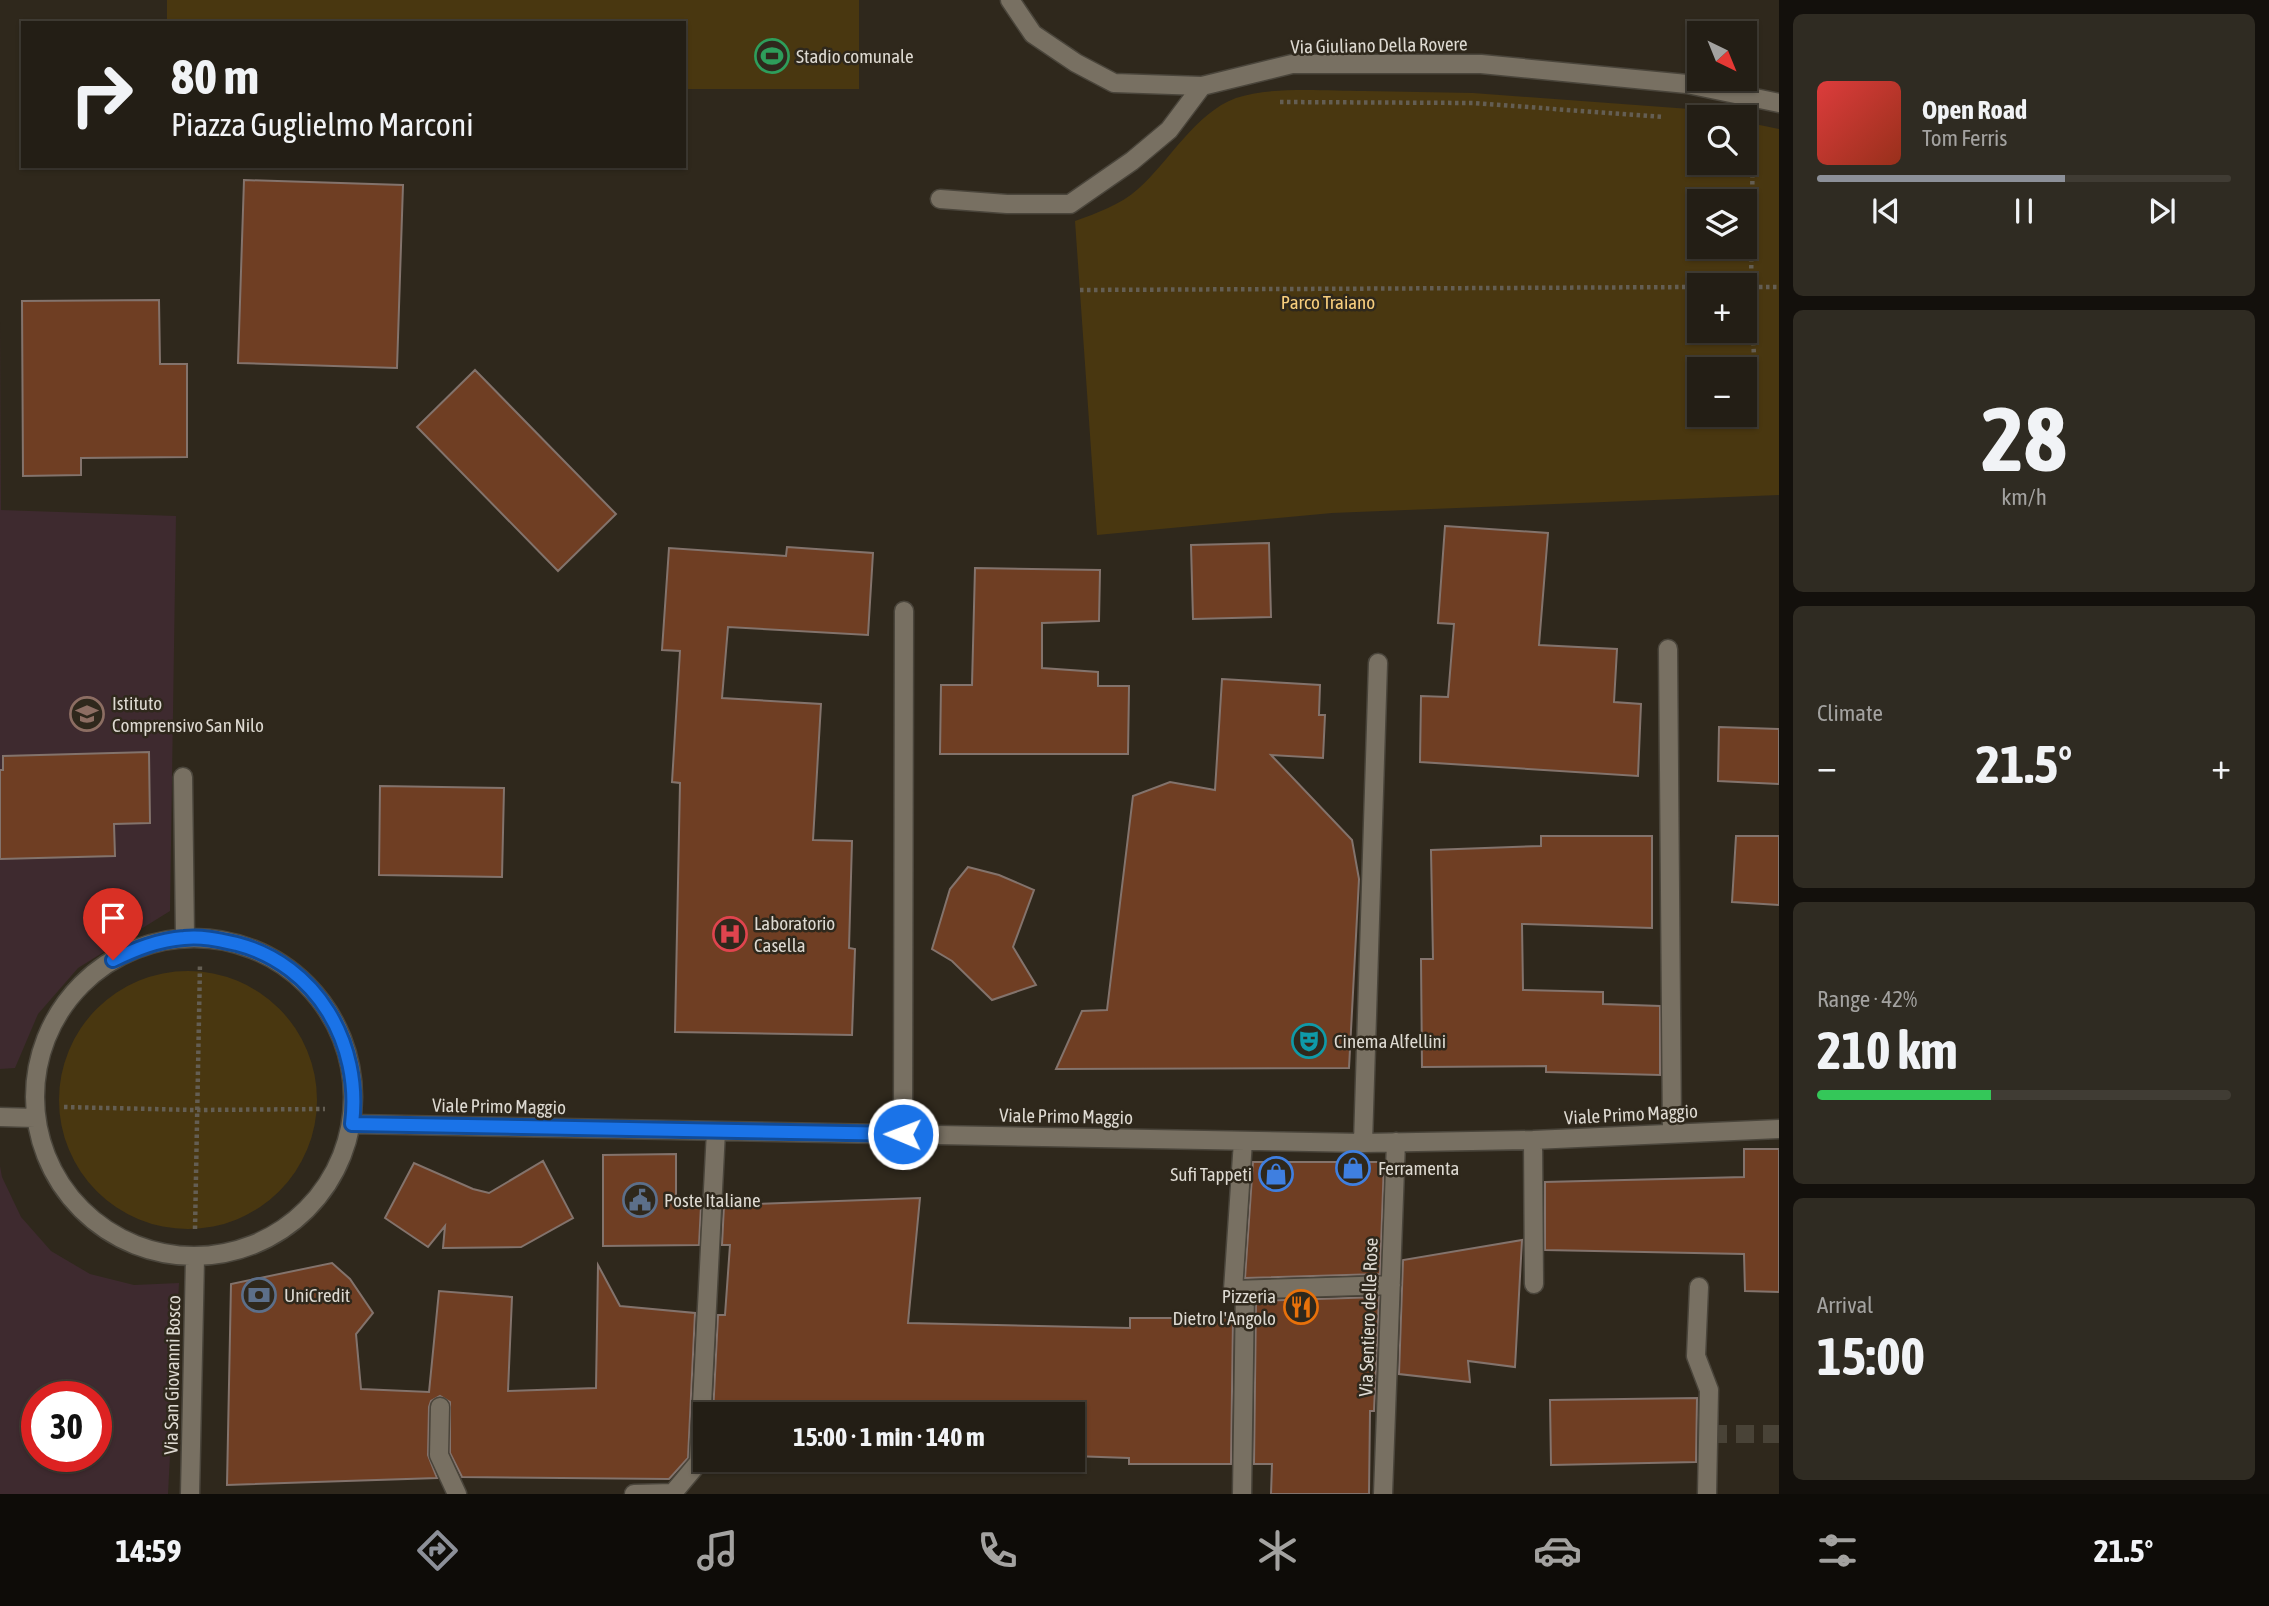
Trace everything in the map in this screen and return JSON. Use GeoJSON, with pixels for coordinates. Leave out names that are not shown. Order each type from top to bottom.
{"type":"FeatureCollection","features":[{"type":"Feature","properties":{"kind":"street","name":"Via Giuliano Della Rovere"},"geometry":{"type":"LineString","coordinates":[[1010,0],[1033,34],[1076,63],[1114,83],[1202,86],[1292,64],[1481,64],[1687,84],[1779,103]]}},
{"type":"Feature","properties":{"kind":"street"},"geometry":{"type":"LineString","coordinates":[[940,199],[1007,204],[1070,204],[1132,161],[1169,130],[1202,86]]}},
{"type":"Feature","properties":{"kind":"street"},"geometry":{"type":"LineString","coordinates":[[903,1134],[904,611]]}},
{"type":"Feature","properties":{"kind":"street"},"geometry":{"type":"LineString","coordinates":[[1668,649],[1672,1132]]}},
{"type":"Feature","properties":{"kind":"street"},"geometry":{"type":"LineString","coordinates":[[1363,1143],[1378,663]]}},
{"type":"Feature","properties":{"kind":"street"},"geometry":{"type":"LineString","coordinates":[[183,777],[192,938]]}},
{"type":"Feature","properties":{"kind":"street"},"geometry":{"type":"LineString","coordinates":[[192,938],[255,949],[290,969],[319,997],[340,1030],[352,1069],[353,1116],[333,1177],[297,1220],[250,1248],[195,1258],[149,1252],[107,1233],[72,1202],[47,1163],[35,1112],[35,1081],[43,1044],[60,1011],[84,982],[125,955],[147,945],[192,938]]}},
{"type":"Feature","properties":{"kind":"street"},"geometry":{"type":"LineString","coordinates":[[0,1117],[35,1112]]}},
{"type":"Feature","properties":{"kind":"street","name":"Viale Primo Maggio"},"geometry":{"type":"LineString","coordinates":[[353,1116],[716,1131],[1363,1143],[1533,1140],[1779,1129]]}},
{"type":"Feature","properties":{"kind":"street"},"geometry":{"type":"LineString","coordinates":[[634,1494],[673,1493],[699,1462],[716,1131]]}},
{"type":"Feature","properties":{"kind":"street"},"geometry":{"type":"LineString","coordinates":[[1533,1140],[1534,1284]]}},
{"type":"Feature","properties":{"kind":"street"},"geometry":{"type":"LineString","coordinates":[[1243,1141],[1233,1290],[1391,1285]]}},
{"type":"Feature","properties":{"kind":"street","name":"Via Sentiero delle Rose"},"geometry":{"type":"LineString","coordinates":[[1383,1494],[1395,1142]]}},
{"type":"Feature","properties":{"kind":"street","name":"Via San Giovanni Bosco"},"geometry":{"type":"LineString","coordinates":[[190,1494],[195,1258]]}},
{"type":"Feature","properties":{"kind":"street"},"geometry":{"type":"LineString","coordinates":[[1699,1287],[1696,1356],[1709,1390],[1707,1494]]}},
{"type":"Feature","properties":{"kind":"street"},"geometry":{"type":"LineString","coordinates":[[1242,1494],[1245,1290]]}},
{"type":"Feature","properties":{"kind":"street"},"geometry":{"type":"LineString","coordinates":[[440,1407],[439,1455],[457,1494]]}},
{"type":"Feature","properties":{"kind":"path"},"geometry":{"type":"LineString","coordinates":[[1271,102],[1473,103],[1677,118]]}},
{"type":"Feature","properties":{"kind":"path"},"geometry":{"type":"LineString","coordinates":[[1748,273],[1752,175]]}},
{"type":"Feature","properties":{"kind":"path"},"geometry":{"type":"LineString","coordinates":[[1080,290],[1687,287]]}},
{"type":"Feature","properties":{"kind":"path"},"geometry":{"type":"LineString","coordinates":[[1757,287],[1779,287]]}},
{"type":"Feature","properties":{"kind":"path"},"geometry":{"type":"LineString","coordinates":[[192,938],[195,1258]]}},
{"type":"Feature","properties":{"kind":"path"},"geometry":{"type":"LineString","coordinates":[[35,1112],[195,1110],[353,1116]]}},
{"type":"Feature","properties":{"kind":"shaded area","name":"Istituto Comprensivo San Nilo"},"geometry":{"type":"Polygon","coordinates":[[[0,321],[1,510],[176,516],[170,911],[78,968],[38,1014],[15,1068],[0,1069],[0,321]]]}},
{"type":"Feature","properties":{"kind":"shaded area"},"geometry":{"type":"Polygon","coordinates":[[[0,1166],[2,1177],[21,1217],[51,1251],[90,1274],[134,1285],[179,1283],[168,1494],[0,1494],[0,1166]]]}},
{"type":"Feature","properties":{"kind":"green space","name":"Stadio comunale"},"geometry":{"type":"Polygon","coordinates":[[[167,0],[859,0],[859,89],[686,89],[686,21],[167,21],[167,0]]]}},
{"type":"Feature","properties":{"kind":"green space","name":"Parco Traiano"},"geometry":{"type":"Polygon","coordinates":[[[1316,90],[1473,93],[1687,109],[1687,175],[1757,175],[1757,124],[1779,129],[1779,495],[1332,513],[1097,535],[1075,221],[1108,208],[1131,195],[1195,126],[1221,105],[1250,94],[1316,90]]]}},
{"type":"Feature","properties":{"kind":"green space"},"geometry":{"type":"Polygon","coordinates":[[[175,971],[201,971],[225,976],[249,986],[270,1000],[288,1018],[302,1039],[312,1063],[317,1100],[315,1125],[302,1161],[288,1182],[270,1200],[249,1214],[225,1224],[201,1229],[175,1229],[151,1224],[127,1214],[106,1200],[88,1182],[74,1161],[64,1137],[59,1113],[59,1087],[64,1063],[74,1039],[88,1018],[106,1000],[127,986],[151,976],[175,971]]]}},
{"type":"Feature","properties":{"kind":"building"},"geometry":{"type":"Polygon","coordinates":[[[244,180],[403,185],[397,368],[238,363],[244,180]]]}},
{"type":"Feature","properties":{"kind":"building"},"geometry":{"type":"Polygon","coordinates":[[[159,300],[160,364],[187,364],[187,457],[81,458],[81,475],[23,476],[22,301],[159,300]]]}},
{"type":"Feature","properties":{"kind":"building"},"geometry":{"type":"Polygon","coordinates":[[[475,370],[616,514],[558,571],[417,427],[475,370]]]}},
{"type":"Feature","properties":{"kind":"building"},"geometry":{"type":"Polygon","coordinates":[[[1445,526],[1548,533],[1539,645],[1617,649],[1614,702],[1641,704],[1638,776],[1420,762],[1421,696],[1448,697],[1454,624],[1438,623],[1445,526]]]}},
{"type":"Feature","properties":{"kind":"building"},"geometry":{"type":"Polygon","coordinates":[[[1269,543],[1271,617],[1193,619],[1191,545],[1269,543]]]}},
{"type":"Feature","properties":{"kind":"building"},"geometry":{"type":"Polygon","coordinates":[[[787,547],[873,553],[868,635],[728,627],[722,698],[821,704],[813,840],[852,841],[849,948],[855,949],[852,1035],[675,1032],[680,783],[672,782],[680,651],[662,650],[669,548],[786,556],[787,547]]]}},
{"type":"Feature","properties":{"kind":"building"},"geometry":{"type":"Polygon","coordinates":[[[975,568],[1100,570],[1099,621],[1042,623],[1042,668],[1098,672],[1098,686],[1129,686],[1128,754],[940,754],[941,685],[972,685],[975,568]]]}},
{"type":"Feature","properties":{"kind":"building"},"geometry":{"type":"Polygon","coordinates":[[[1222,679],[1320,685],[1319,715],[1325,715],[1323,758],[1271,755],[1352,840],[1359,879],[1349,1068],[1056,1069],[1082,1011],[1107,1010],[1133,796],[1170,782],[1215,790],[1222,679]]]}},
{"type":"Feature","properties":{"kind":"building"},"geometry":{"type":"Polygon","coordinates":[[[1719,727],[1779,729],[1779,784],[1718,781],[1719,727]]]}},
{"type":"Feature","properties":{"kind":"building"},"geometry":{"type":"Polygon","coordinates":[[[149,752],[150,823],[114,824],[115,856],[0,859],[0,770],[3,770],[3,756],[149,752]]]}},
{"type":"Feature","properties":{"kind":"building"},"geometry":{"type":"Polygon","coordinates":[[[380,786],[504,788],[502,877],[379,875],[380,786]]]}},
{"type":"Feature","properties":{"kind":"building"},"geometry":{"type":"Polygon","coordinates":[[[1541,836],[1652,836],[1652,928],[1522,924],[1523,990],[1603,992],[1603,1004],[1660,1006],[1660,1075],[1546,1072],[1546,1066],[1422,1067],[1421,959],[1433,959],[1431,850],[1541,846],[1541,836]]]}},
{"type":"Feature","properties":{"kind":"building"},"geometry":{"type":"Polygon","coordinates":[[[1736,836],[1779,836],[1779,905],[1732,902],[1736,836]]]}},
{"type":"Feature","properties":{"kind":"building"},"geometry":{"type":"Polygon","coordinates":[[[968,867],[999,875],[1034,890],[1013,947],[1036,985],[992,1000],[952,961],[932,949],[950,889],[968,867]]]}},
{"type":"Feature","properties":{"kind":"building"},"geometry":{"type":"Polygon","coordinates":[[[1744,1149],[1779,1149],[1779,1292],[1745,1291],[1744,1254],[1545,1250],[1545,1182],[1744,1177],[1744,1149]]]}},
{"type":"Feature","properties":{"kind":"building","name":"Poste Italiane"},"geometry":{"type":"Polygon","coordinates":[[[676,1154],[676,1206],[701,1206],[699,1245],[603,1246],[603,1155],[676,1154]]]}},
{"type":"Feature","properties":{"kind":"building"},"geometry":{"type":"Polygon","coordinates":[[[543,1161],[573,1218],[521,1247],[443,1248],[445,1226],[428,1247],[385,1218],[414,1163],[473,1189],[489,1193],[543,1161]]]}},
{"type":"Feature","properties":{"kind":"building"},"geometry":{"type":"Polygon","coordinates":[[[1253,1162],[1384,1162],[1380,1274],[1245,1278],[1253,1162]]]}},
{"type":"Feature","properties":{"kind":"building"},"geometry":{"type":"Polygon","coordinates":[[[920,1198],[908,1323],[1130,1328],[1130,1318],[1233,1318],[1231,1464],[1129,1464],[1129,1458],[1085,1456],[1085,1402],[714,1402],[718,1315],[725,1315],[730,1245],[722,1245],[724,1205],[920,1198]]]}},
{"type":"Feature","properties":{"kind":"building"},"geometry":{"type":"Polygon","coordinates":[[[1522,1240],[1515,1367],[1468,1361],[1470,1382],[1399,1374],[1403,1260],[1522,1240]]]}},
{"type":"Feature","properties":{"kind":"building"},"geometry":{"type":"Polygon","coordinates":[[[332,1263],[350,1279],[373,1313],[356,1334],[361,1389],[429,1392],[439,1291],[512,1297],[508,1391],[596,1388],[598,1265],[620,1306],[695,1313],[688,1458],[669,1479],[462,1477],[450,1453],[450,1402],[440,1396],[431,1401],[429,1407],[428,1455],[437,1478],[227,1485],[231,1284],[332,1263]]]}},
{"type":"Feature","properties":{"kind":"building"},"geometry":{"type":"Polygon","coordinates":[[[1379,1297],[1374,1411],[1370,1411],[1369,1494],[1271,1494],[1272,1464],[1254,1464],[1256,1301],[1379,1297]]]}},
{"type":"Feature","properties":{"kind":"building"},"geometry":{"type":"Polygon","coordinates":[[[1697,1398],[1696,1462],[1551,1465],[1550,1400],[1697,1398]]]}},
{"type":"Feature","properties":{"kind":"tunnel"},"geometry":{"type":"LineString","coordinates":[[1709,1434],[1779,1434]]}},
{"type":"Feature","properties":{"kind":"place","name":"Stadio comunale"},"geometry":{"type":"Point","coordinates":[772,56]}},
{"type":"Feature","properties":{"kind":"place","name":"Istituto Comprensivo San Nilo"},"geometry":{"type":"Point","coordinates":[87,714]}},
{"type":"Feature","properties":{"kind":"place","name":"Laboratorio Casella"},"geometry":{"type":"Point","coordinates":[730,934]}},
{"type":"Feature","properties":{"kind":"place","name":"Cinema Alfellini"},"geometry":{"type":"Point","coordinates":[1309,1041]}},
{"type":"Feature","properties":{"kind":"place","name":"Ferramenta"},"geometry":{"type":"Point","coordinates":[1353,1168]}},
{"type":"Feature","properties":{"kind":"place","name":"Sufi Tappeti"},"geometry":{"type":"Point","coordinates":[1276,1174]}},
{"type":"Feature","properties":{"kind":"place","name":"Poste Italiane"},"geometry":{"type":"Point","coordinates":[640,1200]}},
{"type":"Feature","properties":{"kind":"place","name":"UniCredit"},"geometry":{"type":"Point","coordinates":[259,1295]}},
{"type":"Feature","properties":{"kind":"place","name":"Pizzeria Dietro l'Angolo"},"geometry":{"type":"Point","coordinates":[1301,1307]}},
{"type":"Feature","properties":{"kind":"route"},"geometry":{"type":"LineString","coordinates":[[113,960],[147,945],[201,937],[255,949],[290,969],[319,997],[340,1030],[352,1069],[352,1124],[903,1134]]}}]}
